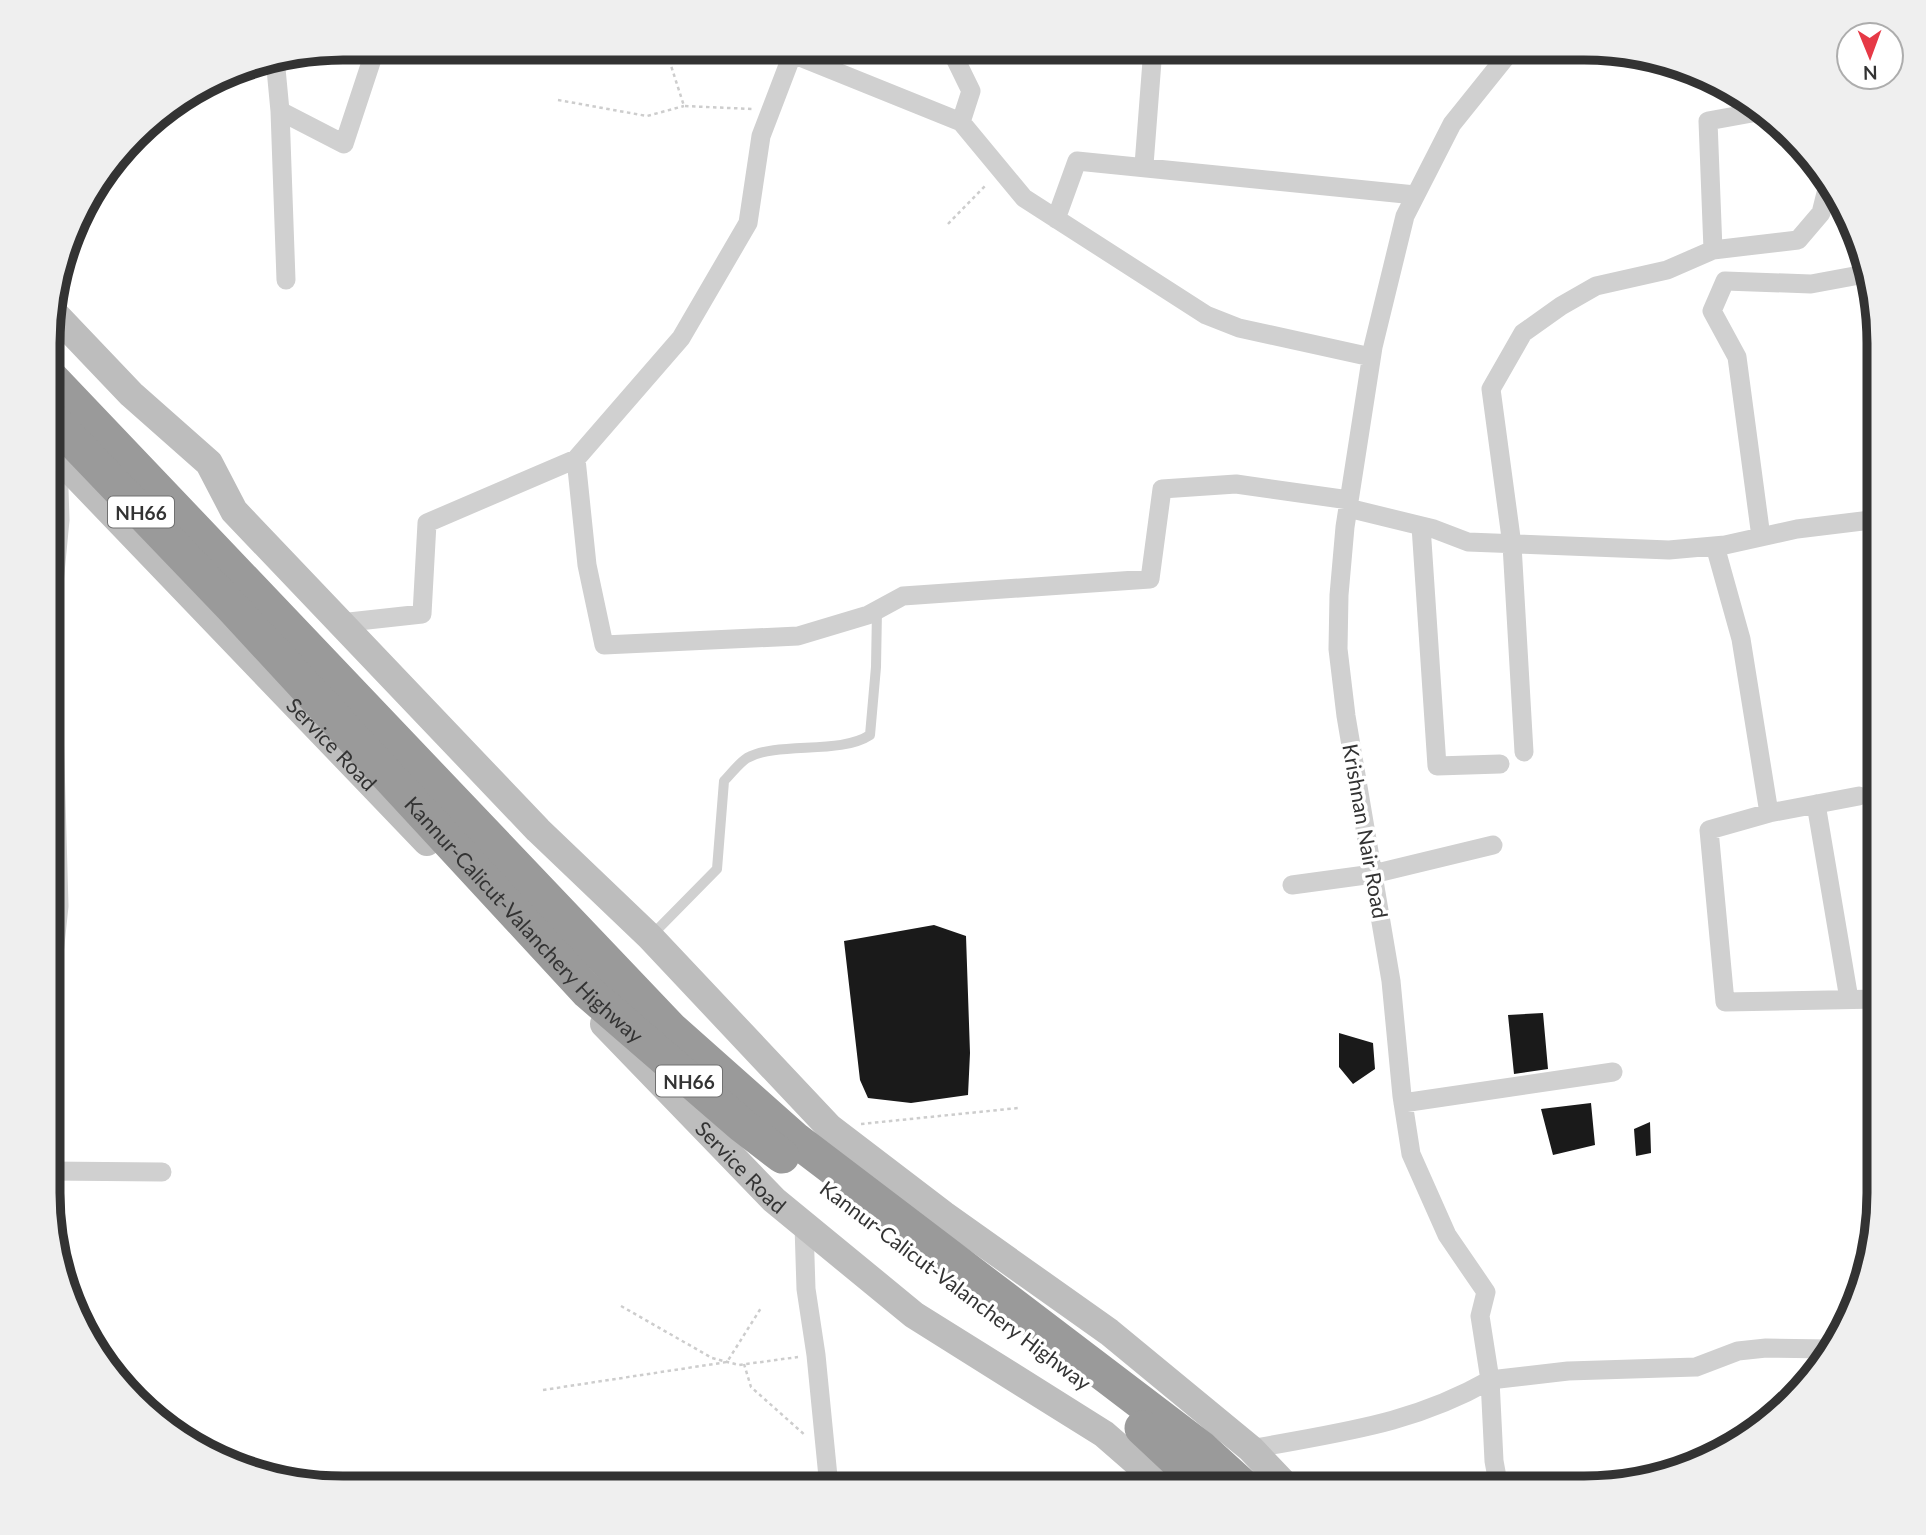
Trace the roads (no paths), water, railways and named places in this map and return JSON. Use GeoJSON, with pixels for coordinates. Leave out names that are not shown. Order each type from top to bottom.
{"type":"FeatureCollection","features":[{"type":"Feature","properties":{"kind":"highway","name":"NH66"},"geometry":{"type":"LineString","coordinates":[[60,388],[671,1029],[796,1140],[1201,1448],[1232,1476]]}},
{"type":"Feature","properties":{"kind":"highway","name":"Kannur-Calicut-Valanchery Highway"},"geometry":{"type":"LineString","coordinates":[[60,427],[232,607],[588,992],[743,1126],[1099,1392],[1193,1476]]}},
{"type":"Feature","properties":{"kind":"street"},"geometry":{"type":"LineString","coordinates":[[280,111],[344,144],[372,60]]}},
{"type":"Feature","properties":{"kind":"street"},"geometry":{"type":"LineString","coordinates":[[340,623],[422,614],[427,523],[576,459],[681,338],[748,223],[761,136],[781,60]]}},
{"type":"Feature","properties":{"kind":"street"},"geometry":{"type":"LineString","coordinates":[[806,60],[961,122],[1024,198],[1206,315],[1239,328],[1371,357]]}},
{"type":"Feature","properties":{"kind":"street"},"geometry":{"type":"LineString","coordinates":[[956,60],[971,91],[961,122]]}},
{"type":"Feature","properties":{"kind":"street"},"geometry":{"type":"LineString","coordinates":[[1144,165],[1152,60]]}},
{"type":"Feature","properties":{"kind":"street","name":"Krishnan Nair Road"},"geometry":{"type":"LineString","coordinates":[[1497,1476],[1490,1380],[1480,1316],[1486,1292],[1447,1235],[1432,1207],[1411,1154],[1391,981],[1346,716],[1338,649],[1339,595],[1348,504],[1371,357],[1405,216],[1452,124],[1503,60]]}},
{"type":"Feature","properties":{"kind":"street"},"geometry":{"type":"LineString","coordinates":[[276,67],[286,280]]}},
{"type":"Feature","properties":{"kind":"street"},"geometry":{"type":"LineString","coordinates":[[1713,250],[1708,121],[1750,113]]}},
{"type":"Feature","properties":{"kind":"street"},"geometry":{"type":"LineString","coordinates":[[1056,219],[1077,161],[1144,165],[1415,195]]}},
{"type":"Feature","properties":{"kind":"street"},"geometry":{"type":"LineString","coordinates":[[1524,752],[1512,545],[1491,389],[1523,333],[1561,306],[1596,286],[1667,270],[1713,250],[1798,240],[1821,213],[1825,195]]}},
{"type":"Feature","properties":{"kind":"street"},"geometry":{"type":"LineString","coordinates":[[1761,537],[1737,357],[1712,311],[1725,281],[1811,284],[1858,275]]}},
{"type":"Feature","properties":{"kind":"street"},"geometry":{"type":"LineString","coordinates":[[60,320],[131,394],[209,463],[234,511],[538,830],[650,937],[830,1128],[944,1214],[1109,1332],[1251,1449],[1277,1476]]}},
{"type":"Feature","properties":{"kind":"street"},"geometry":{"type":"LineString","coordinates":[[576,459],[587,565],[604,645],[798,636],[877,610],[903,596],[1150,579],[1162,489],[1236,484],[1348,504],[1468,542],[1512,545],[1669,550],[1867,521]]}},
{"type":"Feature","properties":{"kind":"street","name":"Service Road"},"geometry":{"type":"LineString","coordinates":[[60,460],[754,1180],[804,1226],[914,1315],[1104,1434],[1152,1476]]}},
{"type":"Feature","properties":{"kind":"street"},"geometry":{"type":"LineString","coordinates":[[1420,526],[1437,766],[1500,764]]}},
{"type":"Feature","properties":{"kind":"street"},"geometry":{"type":"LineString","coordinates":[[1715,545],[1741,639],[1769,813]]}},
{"type":"Feature","properties":{"kind":"street"},"geometry":{"type":"LineString","coordinates":[[1859,796],[1769,813],[1709,830],[1725,1002],[1867,999]]}},
{"type":"Feature","properties":{"kind":"street"},"geometry":{"type":"LineString","coordinates":[[1816,804],[1849,999]]}},
{"type":"Feature","properties":{"kind":"street"},"geometry":{"type":"LineString","coordinates":[[1292,886],[1373,874],[1493,845]]}},
{"type":"Feature","properties":{"kind":"street"},"geometry":{"type":"LineString","coordinates":[[1403,1103],[1613,1072]]}},
{"type":"Feature","properties":{"kind":"street"},"geometry":{"type":"LineString","coordinates":[[60,1171],[162,1172]]}},
{"type":"Feature","properties":{"kind":"street"},"geometry":{"type":"LineString","coordinates":[[804,1226],[806,1289],[817,1355],[828,1476]]}},
{"type":"Feature","properties":{"kind":"street"},"geometry":{"type":"LineString","coordinates":[[1251,1449],[1417,1415],[1450,1403],[1490,1380],[1568,1371],[1696,1367],[1738,1351],[1766,1348],[1820,1349]]}},
{"type":"Feature","properties":{"kind":"lane"},"geometry":{"type":"LineString","coordinates":[[650,937],[717,869],[724,781],[748,758],[787,749],[859,742],[870,735],[877,610]]}}]}
